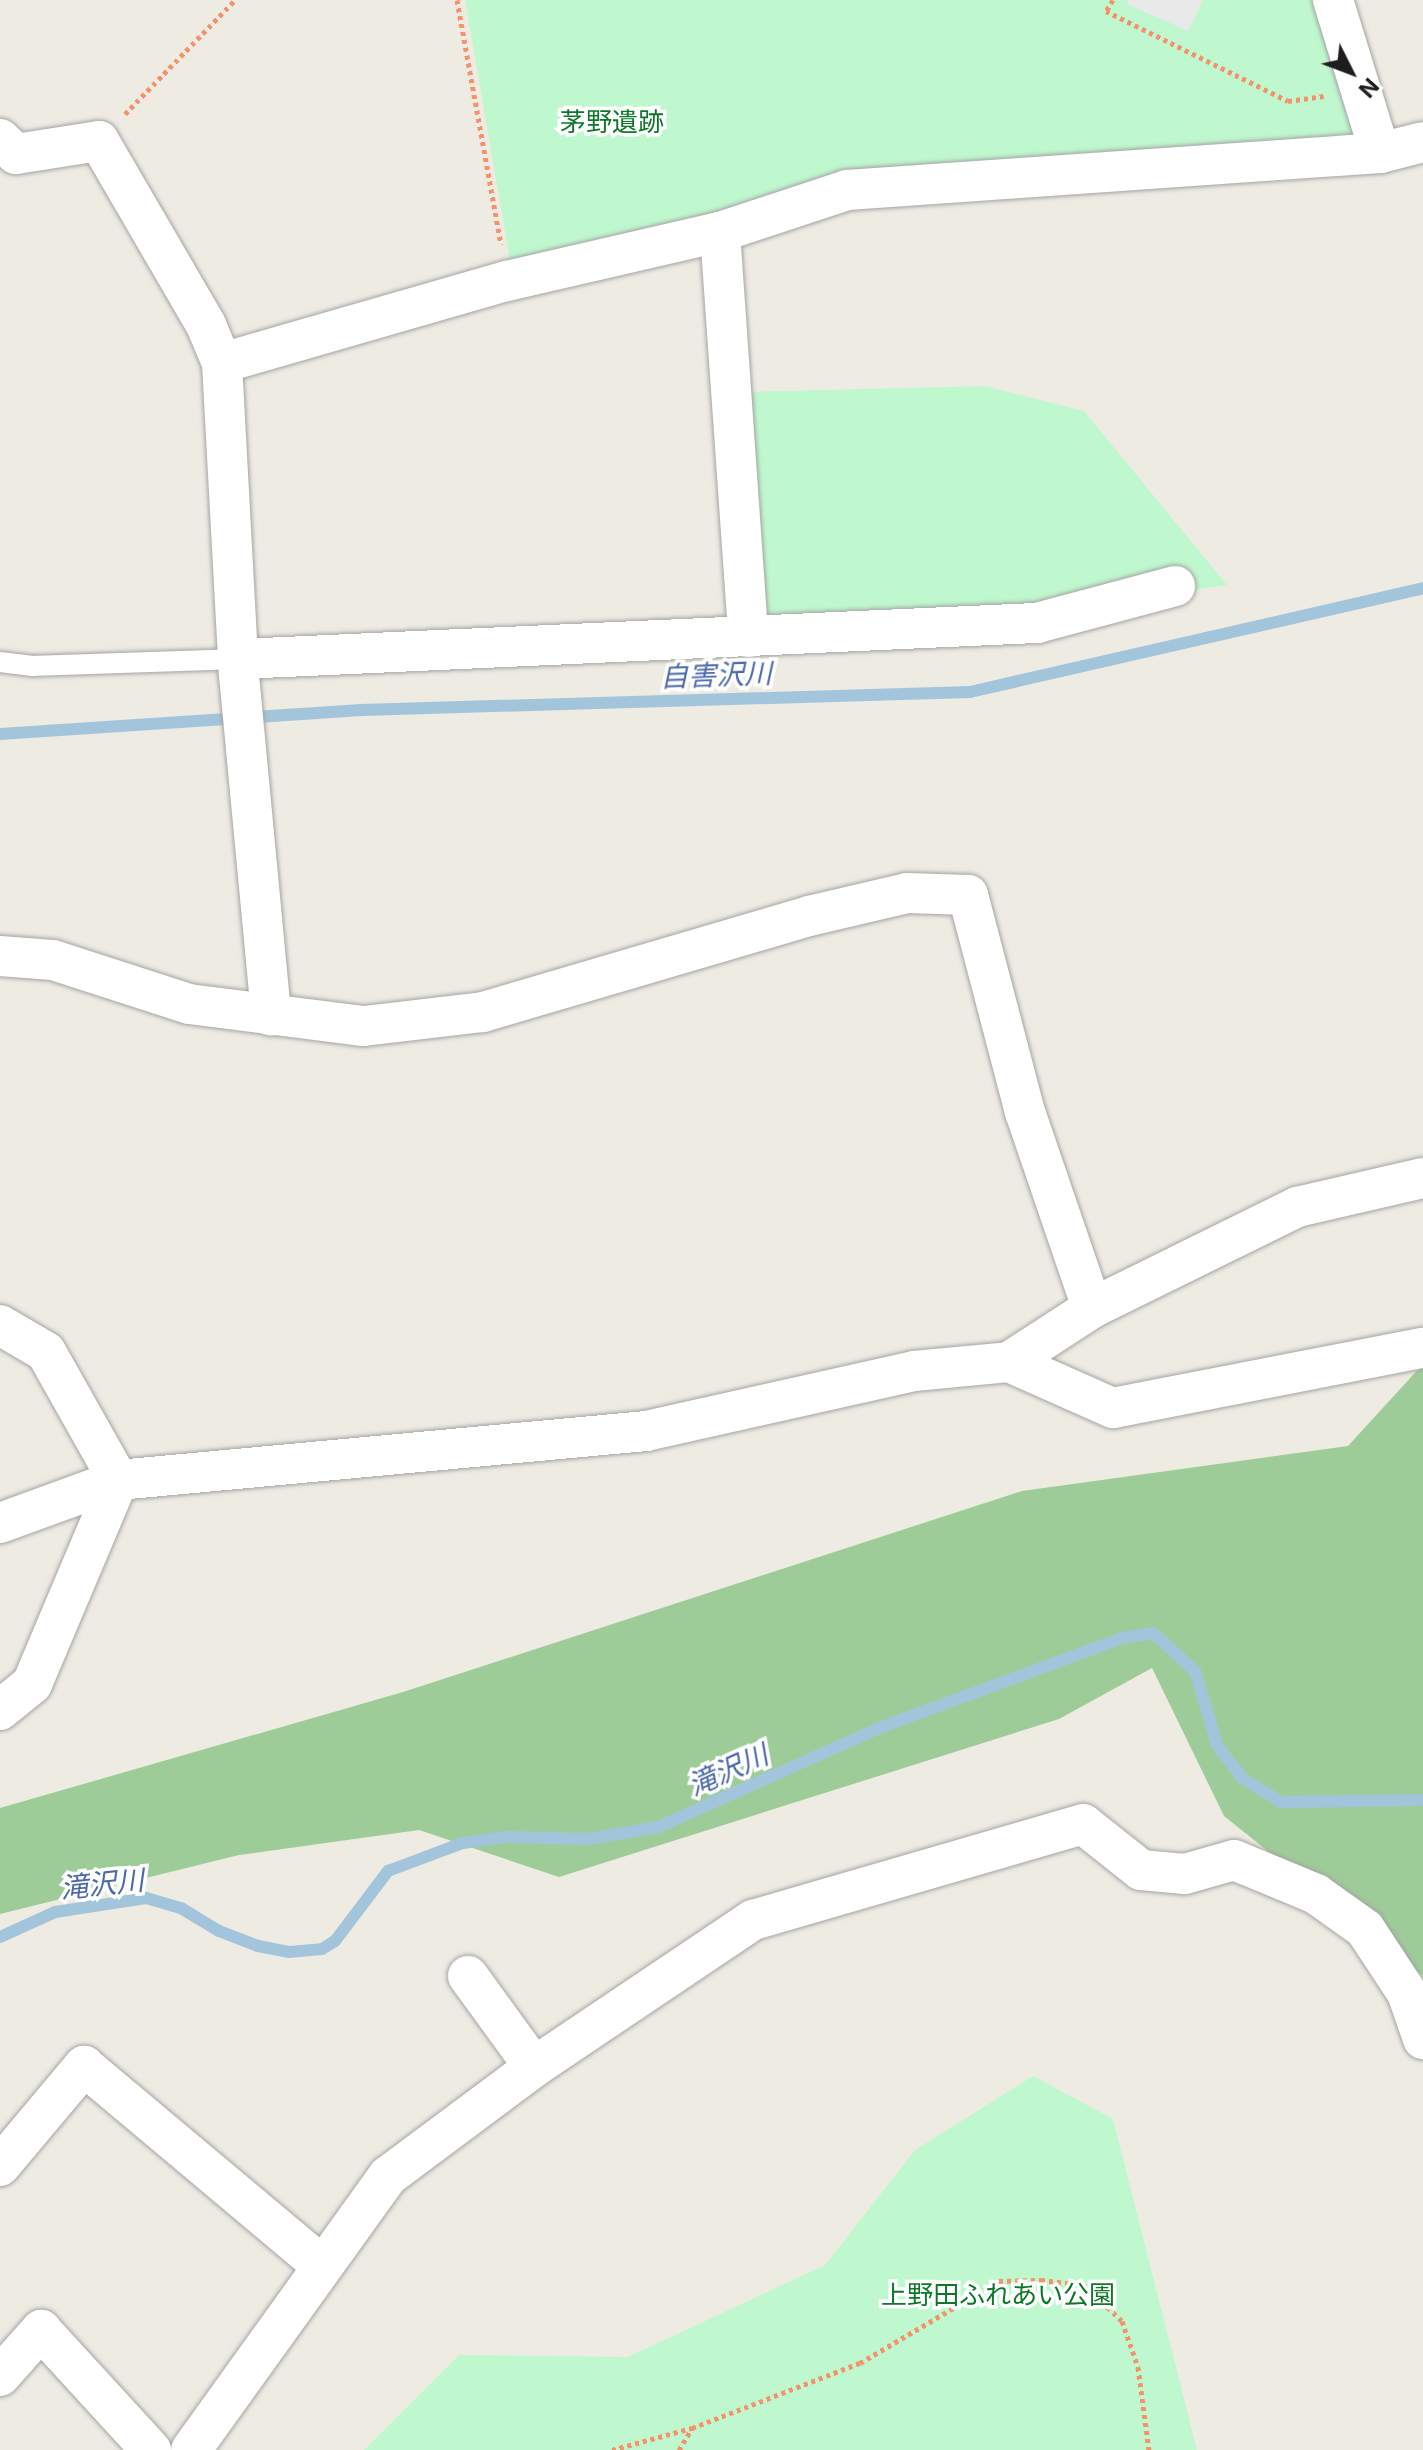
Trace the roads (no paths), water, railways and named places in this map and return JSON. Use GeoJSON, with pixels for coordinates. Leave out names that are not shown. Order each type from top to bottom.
{"type":"FeatureCollection","features":[{"type":"Feature","properties":{"kind":"street"},"geometry":{"type":"LineString","coordinates":[[1333,0],[1380,153]]}},
{"type":"Feature","properties":{"kind":"street"},"geometry":{"type":"LineString","coordinates":[[0,139],[16,154],[99,141],[191,298],[222,363],[248,790],[271,1016]]}},
{"type":"Feature","properties":{"kind":"street"},"geometry":{"type":"LineString","coordinates":[[222,363],[507,281],[720,232],[847,190],[1380,153],[1423,142]]}},
{"type":"Feature","properties":{"kind":"street"},"geometry":{"type":"LineString","coordinates":[[720,232],[748,637]]}},
{"type":"Feature","properties":{"kind":"street"},"geometry":{"type":"LineString","coordinates":[[240,667],[1037,623],[1175,586]]}},
{"type":"Feature","properties":{"kind":"street"},"geometry":{"type":"LineString","coordinates":[[0,956],[53,960],[189,1004],[364,1026],[483,1012],[823,912],[907,893],[968,895],[1025,1112],[1092,1308]]}},
{"type":"Feature","properties":{"kind":"street"},"geometry":{"type":"LineString","coordinates":[[0,1523],[118,1480],[646,1431],[914,1371],[1009,1362],[1092,1308],[1297,1207],[1423,1178]]}},
{"type":"Feature","properties":{"kind":"street"},"geometry":{"type":"LineString","coordinates":[[0,1325],[46,1352],[118,1480]]}},
{"type":"Feature","properties":{"kind":"street"},"geometry":{"type":"LineString","coordinates":[[1009,1362],[1113,1408],[1423,1348]]}},
{"type":"Feature","properties":{"kind":"street"},"geometry":{"type":"LineString","coordinates":[[0,1710],[32,1684],[118,1480]]}},
{"type":"Feature","properties":{"kind":"street"},"geometry":{"type":"LineString","coordinates":[[191,2450],[321,2265],[388,2176],[534,2067],[753,1920],[1083,1824],[1141,1870],[1185,1874],[1234,1860],[1316,1894],[1365,1929],[1407,1993],[1423,2039]]}},
{"type":"Feature","properties":{"kind":"street"},"geometry":{"type":"LineString","coordinates":[[468,1976],[534,2067]]}},
{"type":"Feature","properties":{"kind":"street"},"geometry":{"type":"LineString","coordinates":[[0,2166],[84,2066],[321,2265]]}},
{"type":"Feature","properties":{"kind":"street"},"geometry":{"type":"LineString","coordinates":[[0,2376],[41,2330],[151,2450]]}},
{"type":"Feature","properties":{"kind":"lane"},"geometry":{"type":"LineString","coordinates":[[0,662],[31,666],[240,667]]}},
{"type":"Feature","properties":{"kind":"waterway","name":"自害沢川"},"geometry":{"type":"LineString","coordinates":[[0,734],[361,710],[970,692],[1423,588]]}},
{"type":"Feature","properties":{"kind":"waterway","name":"滝沢川"},"geometry":{"type":"LineString","coordinates":[[0,1937],[55,1912],[146,1898],[181,1908],[219,1931],[258,1946],[289,1952],[322,1949],[335,1941],[388,1871],[463,1843],[505,1837],[588,1839],[658,1827],[879,1728],[1122,1638],[1153,1633],[1195,1671],[1217,1745],[1242,1778],[1281,1802],[1423,1800]]}},
{"type":"Feature","properties":{"kind":"park label","name":"茅野遺跡"},"geometry":{"type":"Point","coordinates":[612,122]}},
{"type":"Feature","properties":{"kind":"park label","name":"上野田ふれあい公園"},"geometry":{"type":"Point","coordinates":[998,2295]}}]}
